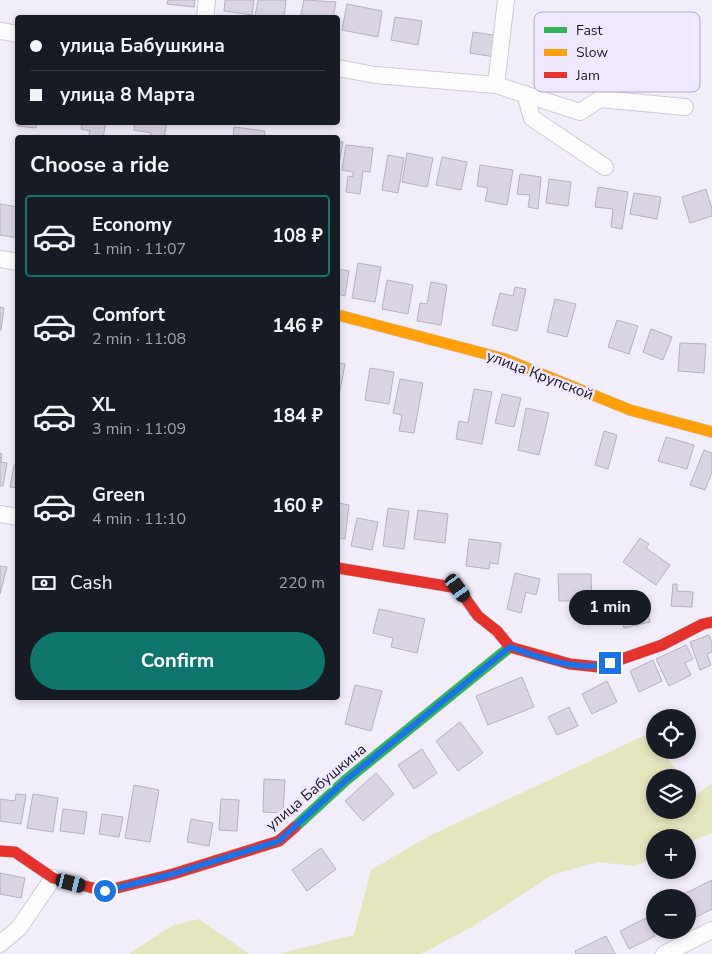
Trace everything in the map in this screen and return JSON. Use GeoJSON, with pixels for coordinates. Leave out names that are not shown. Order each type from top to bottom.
{"type":"FeatureCollection","features":[{"type":"Feature","properties":{"kind":"street"},"geometry":{"type":"LineString","coordinates":[[205,15],[207,0]]}},
{"type":"Feature","properties":{"kind":"street"},"geometry":{"type":"LineString","coordinates":[[496,85],[506,0]]}},
{"type":"Feature","properties":{"kind":"street"},"geometry":{"type":"LineString","coordinates":[[0,31],[15,34]]}},
{"type":"Feature","properties":{"kind":"street"},"geometry":{"type":"LineString","coordinates":[[340,68],[375,75],[496,85],[580,112],[600,99],[685,107]]}},
{"type":"Feature","properties":{"kind":"street"},"geometry":{"type":"LineString","coordinates":[[525,94],[532,118],[605,167]]}},
{"type":"Feature","properties":{"kind":"street"},"geometry":{"type":"LineString","coordinates":[[0,259],[15,262]]}},
{"type":"Feature","properties":{"kind":"street","name":"улица Крупской"},"geometry":{"type":"LineString","coordinates":[[340,316],[505,359],[630,410],[712,432]]}},
{"type":"Feature","properties":{"kind":"street"},"geometry":{"type":"LineString","coordinates":[[0,514],[15,516]]}},
{"type":"Feature","properties":{"kind":"street"},"geometry":{"type":"LineString","coordinates":[[340,568],[458,588],[478,616],[497,631],[510,647],[570,664],[598,667],[654,648],[703,624],[712,622]]}},
{"type":"Feature","properties":{"kind":"street","name":"улица Бабушкина"},"geometry":{"type":"LineString","coordinates":[[0,851],[15,852],[53,878],[105,891],[173,874],[279,841],[346,780],[510,647]]}},
{"type":"Feature","properties":{"kind":"street"},"geometry":{"type":"LineString","coordinates":[[0,944],[19,928],[53,878]]}},
{"type":"Feature","properties":{"kind":"street"},"geometry":{"type":"LineString","coordinates":[[664,954],[712,930]]}},
{"type":"Feature","properties":{"kind":"green space"},"geometry":{"type":"Polygon","coordinates":[[[646,735],[646,759],[668,759],[675,769],[646,769],[646,819],[696,819],[696,795],[712,783],[712,833],[696,840],[696,829],[646,829],[646,861],[635,866],[598,862],[552,875],[477,924],[421,954],[278,954],[354,935],[371,870],[431,835],[646,735]]]}},
{"type":"Feature","properties":{"kind":"green space"},"geometry":{"type":"Polygon","coordinates":[[[199,919],[249,954],[128,954],[174,925],[199,919]]]}},
{"type":"Feature","properties":{"kind":"building"},"geometry":{"type":"Polygon","coordinates":[[[168,0],[195,0],[194,7],[167,4],[168,0]]]}},
{"type":"Feature","properties":{"kind":"building"},"geometry":{"type":"Polygon","coordinates":[[[225,0],[254,0],[252,15],[224,11],[225,0]]]}},
{"type":"Feature","properties":{"kind":"building"},"geometry":{"type":"Polygon","coordinates":[[[258,0],[286,0],[284,15],[255,15],[258,0]]]}},
{"type":"Feature","properties":{"kind":"building"},"geometry":{"type":"Polygon","coordinates":[[[304,0],[336,2],[334,15],[301,15],[304,0]]]}},
{"type":"Feature","properties":{"kind":"building"},"geometry":{"type":"Polygon","coordinates":[[[347,4],[382,11],[378,37],[342,30],[347,4]]]}},
{"type":"Feature","properties":{"kind":"building"},"geometry":{"type":"Polygon","coordinates":[[[395,17],[422,21],[418,45],[391,40],[395,17]]]}},
{"type":"Feature","properties":{"kind":"building"},"geometry":{"type":"Polygon","coordinates":[[[473,32],[499,36],[495,57],[470,53],[473,32]]]}},
{"type":"Feature","properties":{"kind":"building"},"geometry":{"type":"Polygon","coordinates":[[[17,125],[36,125],[36,128],[17,125]]]}},
{"type":"Feature","properties":{"kind":"building"},"geometry":{"type":"Polygon","coordinates":[[[82,125],[105,125],[104,135],[89,135],[90,131],[81,129],[82,125]]]}},
{"type":"Feature","properties":{"kind":"building"},"geometry":{"type":"Polygon","coordinates":[[[135,125],[166,125],[165,135],[151,135],[151,133],[134,130],[135,125]]]}},
{"type":"Feature","properties":{"kind":"building"},"geometry":{"type":"Polygon","coordinates":[[[234,127],[265,131],[264,135],[233,135],[234,127]]]}},
{"type":"Feature","properties":{"kind":"building"},"geometry":{"type":"Polygon","coordinates":[[[340,141],[343,142],[340,159],[340,141]]]}},
{"type":"Feature","properties":{"kind":"building"},"geometry":{"type":"Polygon","coordinates":[[[346,145],[373,148],[370,172],[363,171],[360,194],[346,192],[348,176],[353,177],[353,172],[342,170],[346,145]]]}},
{"type":"Feature","properties":{"kind":"building"},"geometry":{"type":"Polygon","coordinates":[[[407,153],[433,158],[427,187],[402,182],[407,153]]]}},
{"type":"Feature","properties":{"kind":"building"},"geometry":{"type":"Polygon","coordinates":[[[388,155],[404,158],[398,193],[382,190],[388,155]]]}},
{"type":"Feature","properties":{"kind":"building"},"geometry":{"type":"Polygon","coordinates":[[[442,157],[467,162],[461,190],[436,185],[442,157]]]}},
{"type":"Feature","properties":{"kind":"building"},"geometry":{"type":"Polygon","coordinates":[[[480,165],[513,170],[507,205],[485,201],[488,188],[477,186],[480,165]]]}},
{"type":"Feature","properties":{"kind":"building"},"geometry":{"type":"Polygon","coordinates":[[[520,174],[541,177],[538,209],[528,207],[530,195],[517,194],[520,174]]]}},
{"type":"Feature","properties":{"kind":"building"},"geometry":{"type":"Polygon","coordinates":[[[549,179],[571,182],[568,206],[546,203],[549,179]]]}},
{"type":"Feature","properties":{"kind":"building"},"geometry":{"type":"Polygon","coordinates":[[[598,187],[628,192],[622,229],[611,227],[613,209],[595,207],[598,187]]]}},
{"type":"Feature","properties":{"kind":"building"},"geometry":{"type":"Polygon","coordinates":[[[706,189],[712,209],[712,216],[690,223],[682,197],[706,189]]]}},
{"type":"Feature","properties":{"kind":"building"},"geometry":{"type":"Polygon","coordinates":[[[634,193],[661,197],[657,219],[630,214],[634,193]]]}},
{"type":"Feature","properties":{"kind":"building"},"geometry":{"type":"Polygon","coordinates":[[[0,204],[15,206],[15,238],[0,235],[0,204]]]}},
{"type":"Feature","properties":{"kind":"building"},"geometry":{"type":"Polygon","coordinates":[[[358,263],[381,267],[375,302],[352,298],[358,263]]]}},
{"type":"Feature","properties":{"kind":"building"},"geometry":{"type":"Polygon","coordinates":[[[340,269],[349,271],[345,296],[340,295],[340,269]]]}},
{"type":"Feature","properties":{"kind":"building"},"geometry":{"type":"Polygon","coordinates":[[[387,280],[413,285],[408,314],[382,309],[387,280]]]}},
{"type":"Feature","properties":{"kind":"building"},"geometry":{"type":"Polygon","coordinates":[[[431,282],[447,285],[441,325],[417,321],[420,303],[427,304],[431,282]]]}},
{"type":"Feature","properties":{"kind":"building"},"geometry":{"type":"Polygon","coordinates":[[[515,287],[526,289],[517,331],[492,325],[500,293],[513,296],[515,287]]]}},
{"type":"Feature","properties":{"kind":"building"},"geometry":{"type":"Polygon","coordinates":[[[555,299],[576,304],[567,337],[547,332],[555,299]]]}},
{"type":"Feature","properties":{"kind":"building"},"geometry":{"type":"Polygon","coordinates":[[[0,307],[4,308],[1,330],[0,330],[0,307]]]}},
{"type":"Feature","properties":{"kind":"building"},"geometry":{"type":"Polygon","coordinates":[[[617,320],[638,326],[629,354],[608,347],[617,320]]]}},
{"type":"Feature","properties":{"kind":"building"},"geometry":{"type":"Polygon","coordinates":[[[651,329],[672,337],[663,360],[643,352],[651,329]]]}},
{"type":"Feature","properties":{"kind":"building"},"geometry":{"type":"Polygon","coordinates":[[[680,343],[706,344],[704,373],[678,371],[680,343]]]}},
{"type":"Feature","properties":{"kind":"building"},"geometry":{"type":"Polygon","coordinates":[[[340,363],[345,364],[340,391],[340,363]]]}},
{"type":"Feature","properties":{"kind":"building"},"geometry":{"type":"Polygon","coordinates":[[[370,368],[394,372],[389,404],[365,400],[370,368]]]}},
{"type":"Feature","properties":{"kind":"building"},"geometry":{"type":"Polygon","coordinates":[[[400,379],[423,383],[414,433],[399,431],[402,415],[393,413],[400,379]]]}},
{"type":"Feature","properties":{"kind":"building"},"geometry":{"type":"Polygon","coordinates":[[[474,389],[492,392],[482,444],[456,439],[459,421],[468,423],[474,389]]]}},
{"type":"Feature","properties":{"kind":"building"},"geometry":{"type":"Polygon","coordinates":[[[502,394],[521,398],[514,427],[495,423],[502,394]]]}},
{"type":"Feature","properties":{"kind":"building"},"geometry":{"type":"Polygon","coordinates":[[[526,408],[549,413],[539,455],[518,450],[526,408]]]}},
{"type":"Feature","properties":{"kind":"building"},"geometry":{"type":"Polygon","coordinates":[[[604,431],[617,435],[608,469],[595,465],[604,431]]]}},
{"type":"Feature","properties":{"kind":"building"},"geometry":{"type":"Polygon","coordinates":[[[666,437],[694,445],[687,469],[658,461],[666,437]]]}},
{"type":"Feature","properties":{"kind":"building"},"geometry":{"type":"Polygon","coordinates":[[[704,450],[712,453],[712,472],[705,490],[690,485],[704,450]]]}},
{"type":"Feature","properties":{"kind":"building"},"geometry":{"type":"Polygon","coordinates":[[[0,453],[2,454],[1,462],[7,463],[3,486],[0,486],[0,453]]]}},
{"type":"Feature","properties":{"kind":"building"},"geometry":{"type":"Polygon","coordinates":[[[14,465],[15,488],[10,487],[14,465]]]}},
{"type":"Feature","properties":{"kind":"building"},"geometry":{"type":"Polygon","coordinates":[[[340,503],[349,505],[345,539],[340,538],[340,503]]]}},
{"type":"Feature","properties":{"kind":"building"},"geometry":{"type":"Polygon","coordinates":[[[388,508],[409,511],[404,549],[383,546],[388,508]]]}},
{"type":"Feature","properties":{"kind":"building"},"geometry":{"type":"Polygon","coordinates":[[[418,510],[448,514],[445,543],[414,539],[418,510]]]}},
{"type":"Feature","properties":{"kind":"building"},"geometry":{"type":"Polygon","coordinates":[[[357,518],[378,522],[372,550],[351,546],[357,518]]]}},
{"type":"Feature","properties":{"kind":"building"},"geometry":{"type":"Polygon","coordinates":[[[640,538],[649,544],[646,548],[670,565],[656,585],[623,562],[640,538]]]}},
{"type":"Feature","properties":{"kind":"building"},"geometry":{"type":"Polygon","coordinates":[[[469,539],[501,543],[498,564],[490,563],[489,569],[466,566],[469,539]]]}},
{"type":"Feature","properties":{"kind":"building"},"geometry":{"type":"Polygon","coordinates":[[[0,566],[7,567],[0,594],[0,566]]]}},
{"type":"Feature","properties":{"kind":"building"},"geometry":{"type":"Polygon","coordinates":[[[515,573],[540,579],[536,595],[526,592],[521,613],[507,609],[515,573]]]}},
{"type":"Feature","properties":{"kind":"building"},"geometry":{"type":"Polygon","coordinates":[[[558,574],[591,574],[592,603],[587,603],[585,609],[574,609],[574,601],[559,601],[558,574]]]}},
{"type":"Feature","properties":{"kind":"building"},"geometry":{"type":"Polygon","coordinates":[[[673,584],[677,584],[677,591],[693,592],[692,607],[671,606],[673,584]]]}},
{"type":"Feature","properties":{"kind":"building"},"geometry":{"type":"Polygon","coordinates":[[[647,607],[650,622],[624,628],[620,613],[647,607]]]}},
{"type":"Feature","properties":{"kind":"building"},"geometry":{"type":"Polygon","coordinates":[[[379,609],[425,619],[417,653],[391,647],[393,638],[373,633],[379,609]]]}},
{"type":"Feature","properties":{"kind":"building"},"geometry":{"type":"Polygon","coordinates":[[[709,635],[712,643],[712,652],[707,654],[711,665],[700,670],[690,642],[709,635]]]}},
{"type":"Feature","properties":{"kind":"building"},"geometry":{"type":"Polygon","coordinates":[[[686,645],[693,659],[685,663],[691,675],[669,686],[656,659],[686,645]]]}},
{"type":"Feature","properties":{"kind":"building"},"geometry":{"type":"Polygon","coordinates":[[[653,660],[662,681],[639,692],[630,671],[653,660]]]}},
{"type":"Feature","properties":{"kind":"building"},"geometry":{"type":"Polygon","coordinates":[[[522,677],[534,707],[488,725],[476,696],[522,677]]]}},
{"type":"Feature","properties":{"kind":"building"},"geometry":{"type":"Polygon","coordinates":[[[607,681],[617,702],[592,714],[582,694],[607,681]]]}},
{"type":"Feature","properties":{"kind":"building"},"geometry":{"type":"Polygon","coordinates":[[[355,685],[382,691],[371,731],[345,724],[355,685]]]}},
{"type":"Feature","properties":{"kind":"building"},"geometry":{"type":"Polygon","coordinates":[[[569,707],[578,726],[557,735],[548,717],[569,707]]]}},
{"type":"Feature","properties":{"kind":"building"},"geometry":{"type":"Polygon","coordinates":[[[460,722],[483,753],[458,771],[436,741],[460,722]]]}},
{"type":"Feature","properties":{"kind":"building"},"geometry":{"type":"Polygon","coordinates":[[[422,749],[437,773],[414,789],[398,765],[422,749]]]}},
{"type":"Feature","properties":{"kind":"building"},"geometry":{"type":"Polygon","coordinates":[[[376,773],[394,794],[363,821],[345,801],[376,773]]]}},
{"type":"Feature","properties":{"kind":"building"},"geometry":{"type":"Polygon","coordinates":[[[264,779],[285,780],[283,813],[263,812],[264,779]]]}},
{"type":"Feature","properties":{"kind":"building"},"geometry":{"type":"Polygon","coordinates":[[[134,785],[159,790],[150,842],[125,838],[134,785]]]}},
{"type":"Feature","properties":{"kind":"building"},"geometry":{"type":"Polygon","coordinates":[[[16,794],[26,795],[21,824],[0,821],[0,799],[15,801],[16,794]]]}},
{"type":"Feature","properties":{"kind":"building"},"geometry":{"type":"Polygon","coordinates":[[[33,794],[58,798],[53,832],[27,828],[33,794]]]}},
{"type":"Feature","properties":{"kind":"building"},"geometry":{"type":"Polygon","coordinates":[[[221,799],[239,800],[237,831],[219,830],[221,799]]]}},
{"type":"Feature","properties":{"kind":"building"},"geometry":{"type":"Polygon","coordinates":[[[63,809],[87,812],[84,834],[60,831],[63,809]]]}},
{"type":"Feature","properties":{"kind":"building"},"geometry":{"type":"Polygon","coordinates":[[[102,814],[123,817],[119,837],[99,834],[102,814]]]}},
{"type":"Feature","properties":{"kind":"building"},"geometry":{"type":"Polygon","coordinates":[[[191,819],[213,823],[209,846],[187,842],[191,819]]]}},
{"type":"Feature","properties":{"kind":"building"},"geometry":{"type":"Polygon","coordinates":[[[321,848],[336,869],[307,891],[292,870],[321,848]]]}},
{"type":"Feature","properties":{"kind":"building"},"geometry":{"type":"Polygon","coordinates":[[[0,873],[25,878],[21,898],[0,894],[0,873]]]}},
{"type":"Feature","properties":{"kind":"building"},"geometry":{"type":"Polygon","coordinates":[[[712,880],[712,909],[696,917],[696,889],[694,889],[712,880]]]}},
{"type":"Feature","properties":{"kind":"building"},"geometry":{"type":"Polygon","coordinates":[[[646,918],[646,939],[649,939],[629,949],[620,931],[646,918]]]}},
{"type":"Feature","properties":{"kind":"building"},"geometry":{"type":"Polygon","coordinates":[[[606,936],[615,954],[576,954],[575,951],[606,936]]]}},
{"type":"Feature","properties":{"kind":"traffic: fast"},"geometry":{"type":"LineString","coordinates":[[295,827],[346,780],[510,647]]}},
{"type":"Feature","properties":{"kind":"traffic: slow"},"geometry":{"type":"LineString","coordinates":[[340,316],[505,359],[630,410],[712,432]]}},
{"type":"Feature","properties":{"kind":"traffic: jam"},"geometry":{"type":"LineString","coordinates":[[340,568],[458,588],[478,616],[497,631],[510,647],[570,664],[599,667],[662,645],[703,624],[712,622]]}},
{"type":"Feature","properties":{"kind":"traffic: jam"},"geometry":{"type":"LineString","coordinates":[[0,851],[15,852],[53,878],[105,891],[173,874],[279,841],[295,827]]}},
{"type":"Feature","properties":{"kind":"route"},"geometry":{"type":"LineString","coordinates":[[105,891],[173,874],[279,841],[346,780],[510,647],[532,655],[570,664],[598,667],[610,663]]}}]}
